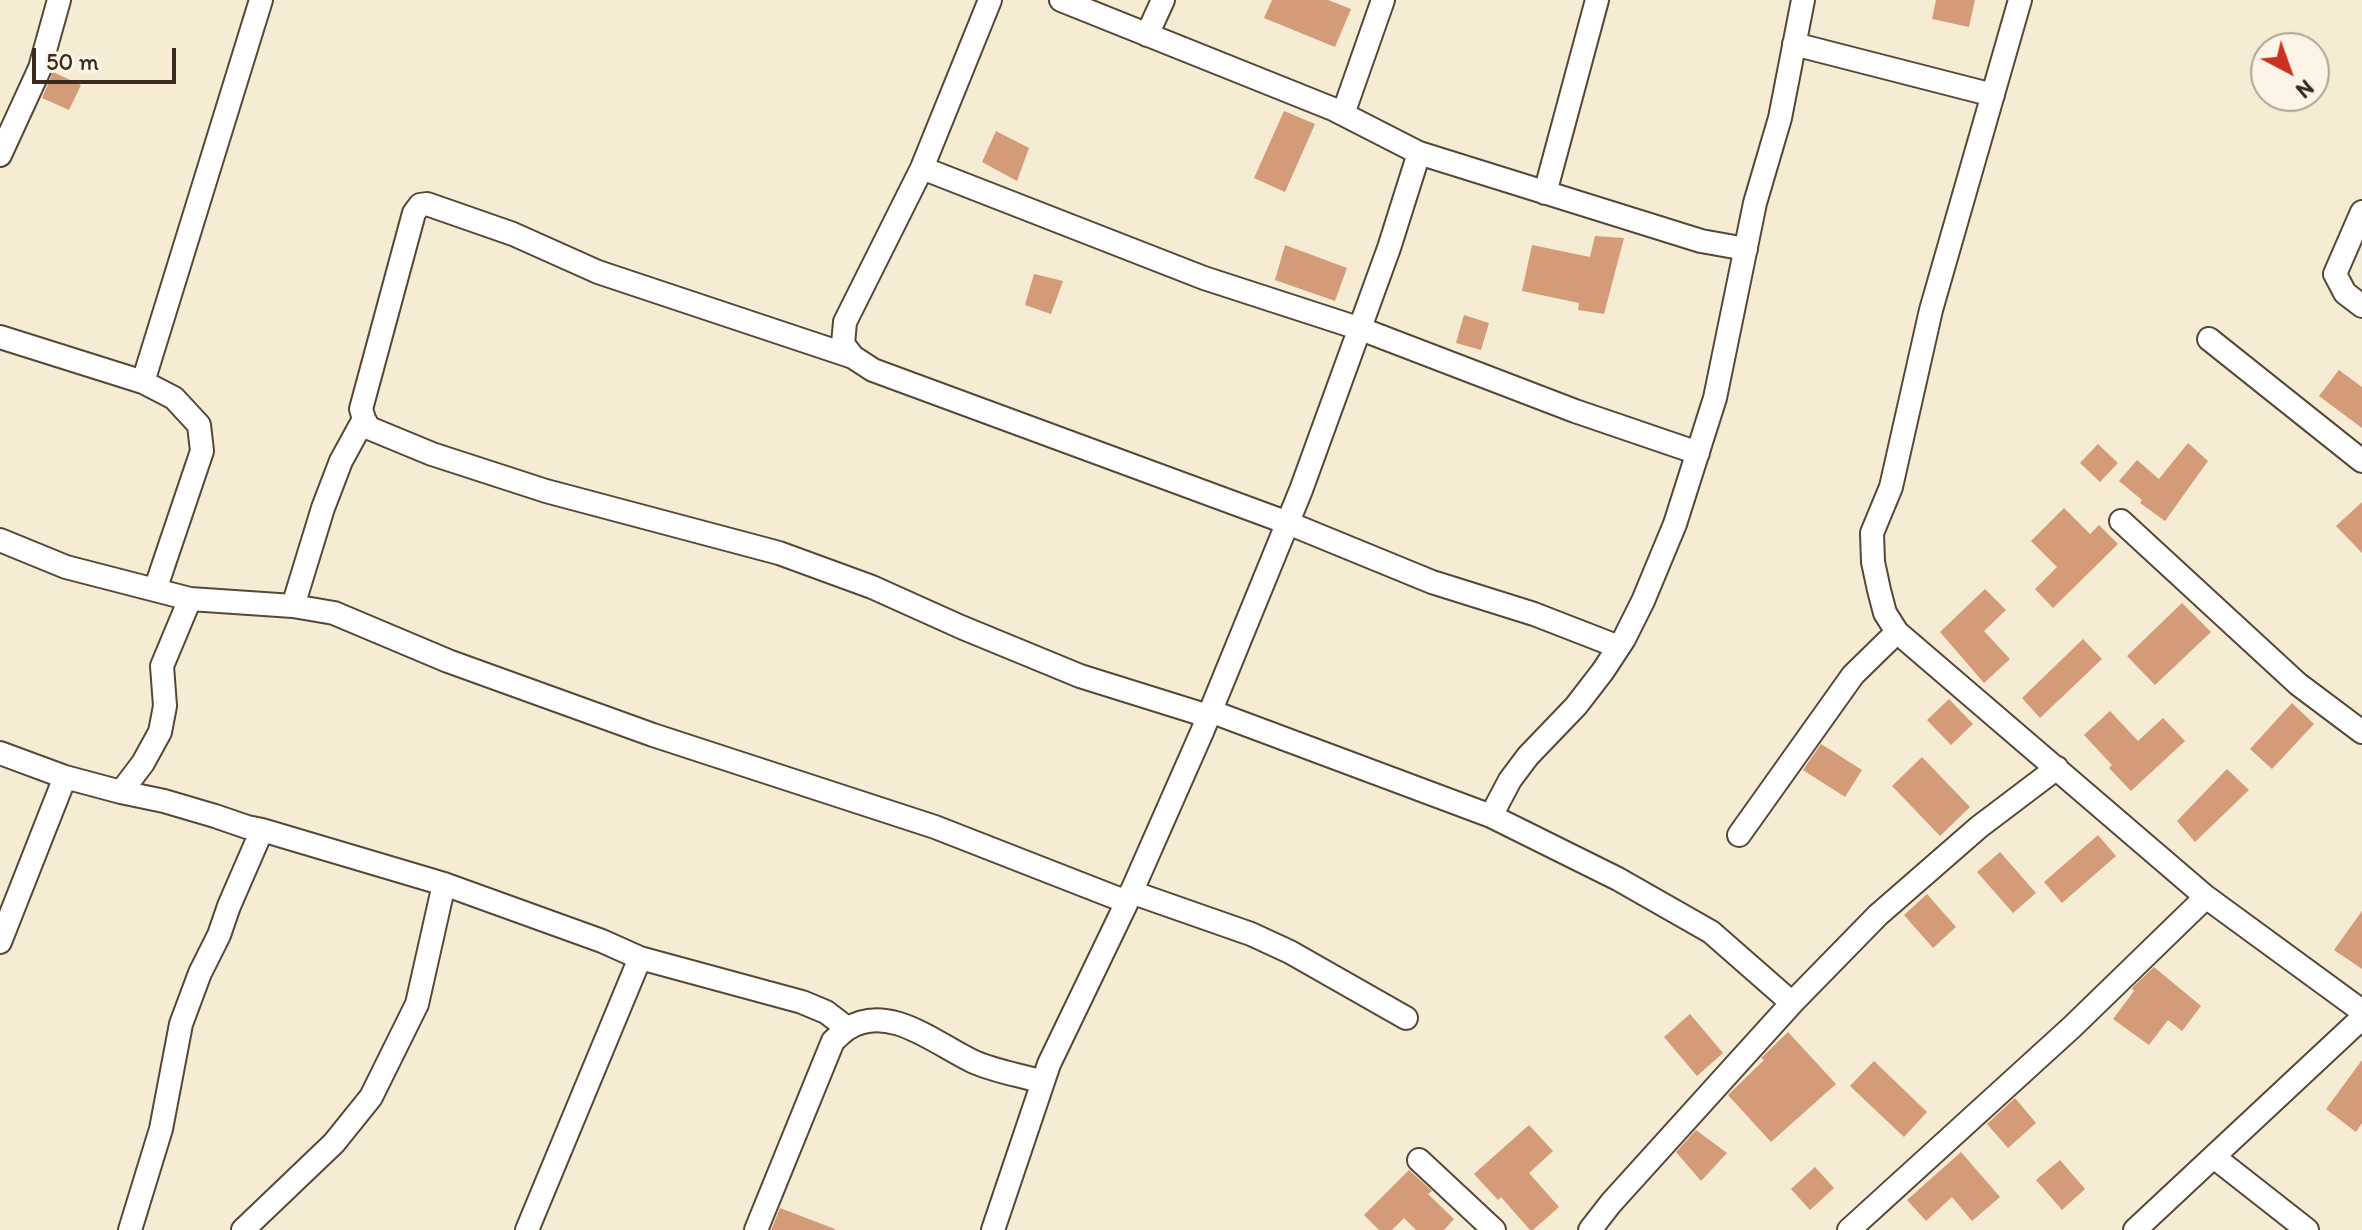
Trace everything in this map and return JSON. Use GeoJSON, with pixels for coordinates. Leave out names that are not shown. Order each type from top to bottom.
{"type":"FeatureCollection","features":[{"type":"Feature","properties":{"kind":"street"},"geometry":{"type":"LineString","coordinates":[[0,155],[40,68],[59,0]]}},
{"type":"Feature","properties":{"kind":"street"},"geometry":{"type":"LineString","coordinates":[[143,382],[261,0]]}},
{"type":"Feature","properties":{"kind":"street"},"geometry":{"type":"LineString","coordinates":[[853,357],[843,344],[845,322],[922,168],[990,0]]}},
{"type":"Feature","properties":{"kind":"street"},"geometry":{"type":"LineString","coordinates":[[1061,0],[1343,114],[1419,153],[1701,241],[1746,249]]}},
{"type":"Feature","properties":{"kind":"street"},"geometry":{"type":"LineString","coordinates":[[1147,35],[1163,0]]}},
{"type":"Feature","properties":{"kind":"street"},"geometry":{"type":"LineString","coordinates":[[1343,114],[1383,0]]}},
{"type":"Feature","properties":{"kind":"street"},"geometry":{"type":"LineString","coordinates":[[1545,193],[1597,0]]}},
{"type":"Feature","properties":{"kind":"street"},"geometry":{"type":"LineString","coordinates":[[1491,816],[1510,780],[1528,756],[1576,706],[1619,647],[1643,601],[1675,524],[1715,398],[1755,203],[1780,118],[1803,0]]}},
{"type":"Feature","properties":{"kind":"street"},"geometry":{"type":"LineString","coordinates":[[2020,0],[1931,310],[1891,487],[1872,533],[1873,562],[1885,613],[1897,632],[2206,897],[2362,1011]]}},
{"type":"Feature","properties":{"kind":"street"},"geometry":{"type":"LineString","coordinates":[[1794,44],[1993,95]]}},
{"type":"Feature","properties":{"kind":"street"},"geometry":{"type":"LineString","coordinates":[[993,1230],[1043,1082],[1068,1021],[1129,897],[1288,523],[1361,329],[1419,153]]}},
{"type":"Feature","properties":{"kind":"street"},"geometry":{"type":"LineString","coordinates":[[922,168],[1204,278],[1361,329],[1575,411],[1698,453]]}},
{"type":"Feature","properties":{"kind":"street"},"geometry":{"type":"LineString","coordinates":[[1619,647],[1534,614],[1432,582],[1288,523],[873,370],[853,357],[598,272],[513,234],[427,204],[420,205],[414,213],[361,409],[369,428],[446,458],[546,491],[779,553],[872,587],[1080,676],[1209,714],[1491,816],[1618,879],[1711,932],[1792,1003]]}},
{"type":"Feature","properties":{"kind":"street"},"geometry":{"type":"LineString","coordinates":[[2362,212],[2335,274],[2345,293],[2362,306]]}},
{"type":"Feature","properties":{"kind":"street"},"geometry":{"type":"LineString","coordinates":[[0,337],[143,382],[174,398],[199,425],[202,451],[155,590]]}},
{"type":"Feature","properties":{"kind":"street"},"geometry":{"type":"LineString","coordinates":[[2209,339],[2361,459]]}},
{"type":"Feature","properties":{"kind":"street"},"geometry":{"type":"LineString","coordinates":[[293,606],[323,508],[341,461],[364,419]]}},
{"type":"Feature","properties":{"kind":"street"},"geometry":{"type":"LineString","coordinates":[[2121,521],[2298,684],[2362,732]]}},
{"type":"Feature","properties":{"kind":"street"},"geometry":{"type":"LineString","coordinates":[[0,540],[66,567],[190,599],[293,606],[334,613],[478,672],[653,735],[935,827],[1129,897],[1264,940],[1406,1018]]}},
{"type":"Feature","properties":{"kind":"street"},"geometry":{"type":"LineString","coordinates":[[121,792],[143,763],[160,732],[165,706],[162,666],[190,599]]}},
{"type":"Feature","properties":{"kind":"street"},"geometry":{"type":"LineString","coordinates":[[1739,835],[1853,675],[1897,632]]}},
{"type":"Feature","properties":{"kind":"street"},"geometry":{"type":"LineString","coordinates":[[0,753],[65,777],[164,801],[444,884],[602,941],[640,958],[802,1002],[826,1012],[847,1028]]}},
{"type":"Feature","properties":{"kind":"street"},"geometry":{"type":"LineString","coordinates":[[1590,1230],[1792,1003],[1878,915],[1979,827],[2057,768]]}},
{"type":"Feature","properties":{"kind":"street"},"geometry":{"type":"LineString","coordinates":[[0,942],[65,777]]}},
{"type":"Feature","properties":{"kind":"street"},"geometry":{"type":"LineString","coordinates":[[130,1230],[161,1129],[181,1024],[262,830]]}},
{"type":"Feature","properties":{"kind":"street"},"geometry":{"type":"LineString","coordinates":[[243,1230],[334,1143],[371,1097],[417,1004],[444,884]]}},
{"type":"Feature","properties":{"kind":"street"},"geometry":{"type":"LineString","coordinates":[[1849,1230],[2072,1027],[2206,897]]}},
{"type":"Feature","properties":{"kind":"street"},"geometry":{"type":"LineString","coordinates":[[527,1230],[640,958]]}},
{"type":"Feature","properties":{"kind":"street"},"geometry":{"type":"LineString","coordinates":[[2135,1230],[2362,1018]]}},
{"type":"Feature","properties":{"kind":"street"},"geometry":{"type":"LineString","coordinates":[[756,1230],[833,1041],[847,1028],[866,1021],[888,1021],[916,1030],[975,1063],[1043,1082]]}},
{"type":"Feature","properties":{"kind":"street"},"geometry":{"type":"LineString","coordinates":[[2214,1157],[2307,1230]]}},
{"type":"Feature","properties":{"kind":"street"},"geometry":{"type":"LineString","coordinates":[[1419,1160],[1481,1227]]}},
{"type":"Feature","properties":{"kind":"building"},"geometry":{"type":"Polygon","coordinates":[[[1272,0],[1328,0],[1351,9],[1335,47],[1264,18],[1272,0]]]}},
{"type":"Feature","properties":{"kind":"building"},"geometry":{"type":"Polygon","coordinates":[[[1936,0],[1975,0],[1969,27],[1932,19],[1936,0]]]}},
{"type":"Feature","properties":{"kind":"building"},"geometry":{"type":"Polygon","coordinates":[[[53,72],[81,85],[69,110],[42,98],[53,72]]]}},
{"type":"Feature","properties":{"kind":"building"},"geometry":{"type":"Polygon","coordinates":[[[1284,111],[1315,124],[1285,192],[1254,178],[1284,111]]]}},
{"type":"Feature","properties":{"kind":"building"},"geometry":{"type":"Polygon","coordinates":[[[996,131],[1029,148],[1017,181],[982,162],[996,131]]]}},
{"type":"Feature","properties":{"kind":"building"},"geometry":{"type":"Polygon","coordinates":[[[1595,236],[1624,238],[1604,314],[1578,310],[1579,303],[1522,291],[1532,245],[1590,257],[1595,236]]]}},
{"type":"Feature","properties":{"kind":"building"},"geometry":{"type":"Polygon","coordinates":[[[1285,245],[1347,268],[1335,301],[1275,280],[1285,245]]]}},
{"type":"Feature","properties":{"kind":"building"},"geometry":{"type":"Polygon","coordinates":[[[1034,274],[1063,281],[1051,314],[1025,305],[1034,274]]]}},
{"type":"Feature","properties":{"kind":"building"},"geometry":{"type":"Polygon","coordinates":[[[1464,315],[1489,323],[1481,350],[1456,343],[1464,315]]]}},
{"type":"Feature","properties":{"kind":"building"},"geometry":{"type":"Polygon","coordinates":[[[2339,370],[2362,387],[2362,428],[2319,396],[2339,370]]]}},
{"type":"Feature","properties":{"kind":"building"},"geometry":{"type":"Polygon","coordinates":[[[2188,443],[2208,461],[2165,521],[2140,503],[2142,500],[2119,481],[2137,460],[2159,479],[2188,443]]]}},
{"type":"Feature","properties":{"kind":"building"},"geometry":{"type":"Polygon","coordinates":[[[2098,444],[2118,463],[2100,482],[2080,463],[2098,444]]]}},
{"type":"Feature","properties":{"kind":"building"},"geometry":{"type":"Polygon","coordinates":[[[2362,502],[2362,553],[2336,526],[2362,502]]]}},
{"type":"Feature","properties":{"kind":"building"},"geometry":{"type":"Polygon","coordinates":[[[2064,508],[2090,534],[2099,525],[2118,544],[2053,608],[2035,589],[2057,567],[2031,541],[2064,508]]]}},
{"type":"Feature","properties":{"kind":"building"},"geometry":{"type":"Polygon","coordinates":[[[1985,589],[2006,610],[1984,631],[2010,659],[1984,683],[1940,632],[1985,589]]]}},
{"type":"Feature","properties":{"kind":"building"},"geometry":{"type":"Polygon","coordinates":[[[2182,603],[2211,632],[2155,685],[2127,656],[2182,603]]]}},
{"type":"Feature","properties":{"kind":"building"},"geometry":{"type":"Polygon","coordinates":[[[2083,639],[2102,659],[2040,718],[2022,698],[2083,639]]]}},
{"type":"Feature","properties":{"kind":"building"},"geometry":{"type":"Polygon","coordinates":[[[1949,699],[1973,724],[1951,745],[1927,720],[1949,699]]]}},
{"type":"Feature","properties":{"kind":"building"},"geometry":{"type":"Polygon","coordinates":[[[2292,703],[2314,724],[2272,769],[2250,749],[2292,703]]]}},
{"type":"Feature","properties":{"kind":"building"},"geometry":{"type":"Polygon","coordinates":[[[2110,711],[2138,741],[2163,718],[2185,741],[2131,791],[2084,735],[2110,711]]]}},
{"type":"Feature","properties":{"kind":"building"},"geometry":{"type":"Polygon","coordinates":[[[1821,744],[1862,770],[1845,797],[1803,770],[1821,744]]]}},
{"type":"Feature","properties":{"kind":"building"},"geometry":{"type":"Polygon","coordinates":[[[1922,757],[1970,807],[1940,836],[1892,786],[1922,757]]]}},
{"type":"Feature","properties":{"kind":"building"},"geometry":{"type":"Polygon","coordinates":[[[2227,769],[2249,790],[2195,842],[2177,821],[2227,769]]]}},
{"type":"Feature","properties":{"kind":"building"},"geometry":{"type":"Polygon","coordinates":[[[2098,835],[2116,856],[2062,903],[2044,882],[2098,835]]]}},
{"type":"Feature","properties":{"kind":"building"},"geometry":{"type":"Polygon","coordinates":[[[2000,852],[2036,893],[2013,913],[1977,872],[2000,852]]]}},
{"type":"Feature","properties":{"kind":"building"},"geometry":{"type":"Polygon","coordinates":[[[1927,894],[1956,927],[1933,948],[1904,915],[1927,894]]]}},
{"type":"Feature","properties":{"kind":"building"},"geometry":{"type":"Polygon","coordinates":[[[2362,911],[2362,969],[2334,950],[2362,911]]]}},
{"type":"Feature","properties":{"kind":"building"},"geometry":{"type":"Polygon","coordinates":[[[2154,967],[2201,1006],[2182,1031],[2168,1020],[2149,1045],[2113,1019],[2134,991],[2134,986],[2154,967]]]}},
{"type":"Feature","properties":{"kind":"building"},"geometry":{"type":"Polygon","coordinates":[[[1690,1014],[1723,1053],[1697,1076],[1664,1037],[1690,1014]]]}},
{"type":"Feature","properties":{"kind":"building"},"geometry":{"type":"Polygon","coordinates":[[[1788,1032],[1836,1084],[1771,1142],[1728,1095],[1788,1032]]]}},
{"type":"Feature","properties":{"kind":"building"},"geometry":{"type":"Polygon","coordinates":[[[2362,1060],[2362,1123],[2356,1132],[2326,1109],[2362,1060]]]}},
{"type":"Feature","properties":{"kind":"building"},"geometry":{"type":"Polygon","coordinates":[[[1874,1061],[1927,1112],[1904,1137],[1850,1086],[1874,1061]]]}},
{"type":"Feature","properties":{"kind":"building"},"geometry":{"type":"Polygon","coordinates":[[[2015,1098],[2036,1123],[2008,1148],[1987,1124],[2015,1098]]]}},
{"type":"Feature","properties":{"kind":"building"},"geometry":{"type":"Polygon","coordinates":[[[1529,1125],[1553,1151],[1529,1173],[1559,1207],[1533,1230],[1474,1174],[1529,1125]]]}},
{"type":"Feature","properties":{"kind":"building"},"geometry":{"type":"Polygon","coordinates":[[[1696,1130],[1727,1153],[1701,1181],[1676,1152],[1696,1130]]]}},
{"type":"Feature","properties":{"kind":"building"},"geometry":{"type":"Polygon","coordinates":[[[1961,1152],[2000,1197],[1972,1221],[1952,1197],[1926,1221],[1907,1200],[1961,1152]]]}},
{"type":"Feature","properties":{"kind":"building"},"geometry":{"type":"Polygon","coordinates":[[[2060,1160],[2085,1189],[2062,1210],[2036,1180],[2060,1160]]]}},
{"type":"Feature","properties":{"kind":"building"},"geometry":{"type":"Polygon","coordinates":[[[1815,1167],[1834,1188],[1810,1210],[1791,1189],[1815,1167]]]}},
{"type":"Feature","properties":{"kind":"building"},"geometry":{"type":"Polygon","coordinates":[[[1409,1170],[1432,1191],[1428,1194],[1454,1219],[1444,1230],[1416,1230],[1404,1218],[1392,1230],[1379,1230],[1364,1215],[1409,1170]]]}},
{"type":"Feature","properties":{"kind":"building"},"geometry":{"type":"Polygon","coordinates":[[[780,1208],[835,1229],[835,1230],[771,1230],[780,1208]]]}}]}
